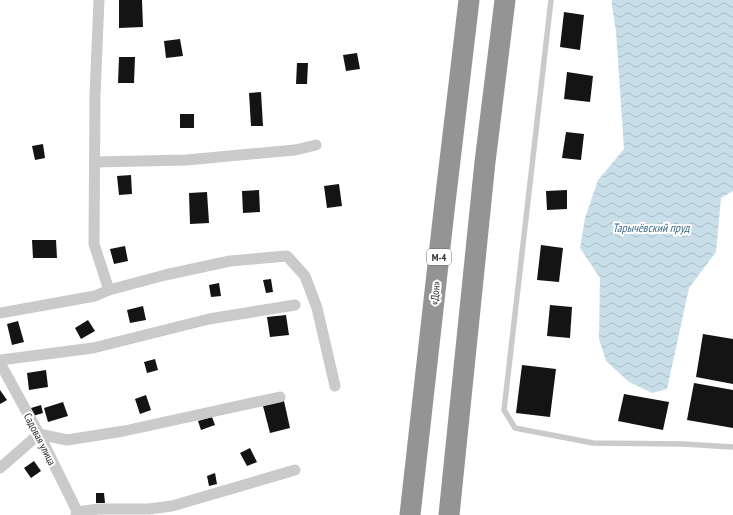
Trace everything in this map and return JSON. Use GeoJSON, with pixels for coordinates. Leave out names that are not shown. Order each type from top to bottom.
{"type":"FeatureCollection","features":[{"type":"Feature","properties":{"kind":"highway","name":"«Дон»"},"geometry":{"type":"LineString","coordinates":[[410,515],[469,0]]}},
{"type":"Feature","properties":{"kind":"highway"},"geometry":{"type":"LineString","coordinates":[[449,515],[485,162],[505,0]]}},
{"type":"Feature","properties":{"kind":"street"},"geometry":{"type":"LineString","coordinates":[[99,0],[95,95],[94,244],[108,290]]}},
{"type":"Feature","properties":{"kind":"street"},"geometry":{"type":"LineString","coordinates":[[95,162],[186,160],[295,150],[316,145]]}},
{"type":"Feature","properties":{"kind":"street"},"geometry":{"type":"LineString","coordinates":[[0,313],[95,296],[108,290],[165,275],[230,261],[287,256],[305,276],[317,308],[335,386]]}},
{"type":"Feature","properties":{"kind":"street"},"geometry":{"type":"LineString","coordinates":[[0,360],[93,348],[208,319],[295,305]]}},
{"type":"Feature","properties":{"kind":"street","name":"Садовая улица"},"geometry":{"type":"LineString","coordinates":[[0,363],[39,434],[77,514]]}},
{"type":"Feature","properties":{"kind":"street"},"geometry":{"type":"LineString","coordinates":[[0,468],[39,434],[67,440],[124,431],[280,397]]}},
{"type":"Feature","properties":{"kind":"street"},"geometry":{"type":"LineString","coordinates":[[77,514],[99,509],[149,509],[172,506],[295,470]]}},
{"type":"Feature","properties":{"kind":"lane"},"geometry":{"type":"LineString","coordinates":[[551,0],[504,410],[515,428],[593,443],[733,447]]}},
{"type":"Feature","properties":{"kind":"water","name":"Тарычёвский пруд"},"geometry":{"type":"Polygon","coordinates":[[[612,0],[733,0],[733,191],[721,198],[716,252],[689,288],[667,389],[652,393],[629,382],[606,361],[599,339],[600,278],[580,248],[585,218],[598,180],[624,149],[616,31],[612,0]]]}},
{"type":"Feature","properties":{"kind":"building"},"geometry":{"type":"Polygon","coordinates":[[[119,0],[142,0],[143,27],[119,28],[119,0]]]}},
{"type":"Feature","properties":{"kind":"building"},"geometry":{"type":"Polygon","coordinates":[[[564,12],[584,15],[580,50],[560,47],[564,12]]]}},
{"type":"Feature","properties":{"kind":"building"},"geometry":{"type":"Polygon","coordinates":[[[180,39],[183,56],[166,58],[164,41],[180,39]]]}},
{"type":"Feature","properties":{"kind":"building"},"geometry":{"type":"Polygon","coordinates":[[[357,53],[360,69],[346,71],[343,55],[357,53]]]}},
{"type":"Feature","properties":{"kind":"building"},"geometry":{"type":"Polygon","coordinates":[[[119,57],[135,57],[134,83],[118,83],[119,57]]]}},
{"type":"Feature","properties":{"kind":"building"},"geometry":{"type":"Polygon","coordinates":[[[297,63],[308,63],[307,84],[296,84],[297,63]]]}},
{"type":"Feature","properties":{"kind":"building"},"geometry":{"type":"Polygon","coordinates":[[[567,72],[593,76],[590,102],[564,99],[567,72]]]}},
{"type":"Feature","properties":{"kind":"building"},"geometry":{"type":"Polygon","coordinates":[[[261,92],[263,126],[251,126],[249,93],[261,92]]]}},
{"type":"Feature","properties":{"kind":"building"},"geometry":{"type":"Polygon","coordinates":[[[180,114],[194,114],[194,128],[180,128],[180,114]]]}},
{"type":"Feature","properties":{"kind":"building"},"geometry":{"type":"Polygon","coordinates":[[[566,132],[584,134],[581,160],[562,158],[566,132]]]}},
{"type":"Feature","properties":{"kind":"building"},"geometry":{"type":"Polygon","coordinates":[[[43,144],[45,158],[35,160],[32,146],[43,144]]]}},
{"type":"Feature","properties":{"kind":"building"},"geometry":{"type":"Polygon","coordinates":[[[131,175],[132,194],[119,195],[117,176],[131,175]]]}},
{"type":"Feature","properties":{"kind":"building"},"geometry":{"type":"Polygon","coordinates":[[[339,184],[342,206],[327,208],[324,186],[339,184]]]}},
{"type":"Feature","properties":{"kind":"building"},"geometry":{"type":"Polygon","coordinates":[[[259,190],[260,212],[243,213],[242,191],[259,190]]]}},
{"type":"Feature","properties":{"kind":"building"},"geometry":{"type":"Polygon","coordinates":[[[567,190],[567,209],[547,210],[546,191],[567,190]]]}},
{"type":"Feature","properties":{"kind":"building"},"geometry":{"type":"Polygon","coordinates":[[[207,192],[209,223],[190,224],[189,193],[207,192]]]}},
{"type":"Feature","properties":{"kind":"building"},"geometry":{"type":"Polygon","coordinates":[[[32,240],[56,240],[57,258],[33,258],[32,240]]]}},
{"type":"Feature","properties":{"kind":"building"},"geometry":{"type":"Polygon","coordinates":[[[541,245],[563,248],[559,282],[537,280],[541,245]]]}},
{"type":"Feature","properties":{"kind":"building"},"geometry":{"type":"Polygon","coordinates":[[[125,246],[128,261],[114,264],[110,249],[125,246]]]}},
{"type":"Feature","properties":{"kind":"building"},"geometry":{"type":"Polygon","coordinates":[[[271,279],[273,292],[266,293],[263,280],[271,279]]]}},
{"type":"Feature","properties":{"kind":"building"},"geometry":{"type":"Polygon","coordinates":[[[219,283],[221,296],[211,297],[209,285],[219,283]]]}},
{"type":"Feature","properties":{"kind":"building"},"geometry":{"type":"Polygon","coordinates":[[[550,305],[572,307],[570,338],[547,336],[550,305]]]}},
{"type":"Feature","properties":{"kind":"building"},"geometry":{"type":"Polygon","coordinates":[[[143,306],[146,320],[130,323],[127,310],[143,306]]]}},
{"type":"Feature","properties":{"kind":"building"},"geometry":{"type":"Polygon","coordinates":[[[286,315],[289,335],[270,337],[267,317],[286,315]]]}},
{"type":"Feature","properties":{"kind":"building"},"geometry":{"type":"Polygon","coordinates":[[[88,320],[95,331],[81,339],[75,328],[88,320]]]}},
{"type":"Feature","properties":{"kind":"building"},"geometry":{"type":"Polygon","coordinates":[[[18,321],[24,342],[12,345],[7,324],[18,321]]]}},
{"type":"Feature","properties":{"kind":"building"},"geometry":{"type":"Polygon","coordinates":[[[703,334],[733,339],[733,384],[696,377],[703,334]]]}},
{"type":"Feature","properties":{"kind":"building"},"geometry":{"type":"Polygon","coordinates":[[[155,359],[158,370],[147,373],[144,362],[155,359]]]}},
{"type":"Feature","properties":{"kind":"building"},"geometry":{"type":"Polygon","coordinates":[[[522,365],[556,369],[550,417],[516,413],[522,365]]]}},
{"type":"Feature","properties":{"kind":"building"},"geometry":{"type":"Polygon","coordinates":[[[46,370],[48,387],[29,390],[27,373],[46,370]]]}},
{"type":"Feature","properties":{"kind":"building"},"geometry":{"type":"Polygon","coordinates":[[[694,383],[733,390],[733,428],[687,420],[694,383]]]}},
{"type":"Feature","properties":{"kind":"building"},"geometry":{"type":"Polygon","coordinates":[[[0,390],[7,400],[0,404],[0,390]]]}},
{"type":"Feature","properties":{"kind":"building"},"geometry":{"type":"Polygon","coordinates":[[[624,394],[669,402],[663,430],[618,421],[624,394]]]}},
{"type":"Feature","properties":{"kind":"building"},"geometry":{"type":"Polygon","coordinates":[[[146,395],[151,410],[140,414],[135,399],[146,395]]]}},
{"type":"Feature","properties":{"kind":"building"},"geometry":{"type":"Polygon","coordinates":[[[284,401],[290,428],[270,433],[263,406],[284,401]]]}},
{"type":"Feature","properties":{"kind":"building"},"geometry":{"type":"Polygon","coordinates":[[[63,402],[68,416],[48,422],[44,408],[63,402]]]}},
{"type":"Feature","properties":{"kind":"building"},"geometry":{"type":"Polygon","coordinates":[[[41,405],[43,413],[33,416],[31,408],[41,405]]]}},
{"type":"Feature","properties":{"kind":"building"},"geometry":{"type":"Polygon","coordinates":[[[212,417],[215,425],[201,430],[198,421],[212,417]]]}},
{"type":"Feature","properties":{"kind":"building"},"geometry":{"type":"Polygon","coordinates":[[[250,448],[257,462],[247,466],[240,453],[250,448]]]}},
{"type":"Feature","properties":{"kind":"building"},"geometry":{"type":"Polygon","coordinates":[[[34,461],[41,471],[31,478],[24,468],[34,461]]]}},
{"type":"Feature","properties":{"kind":"building"},"geometry":{"type":"Polygon","coordinates":[[[215,473],[217,484],[209,486],[207,476],[215,473]]]}},
{"type":"Feature","properties":{"kind":"building"},"geometry":{"type":"Polygon","coordinates":[[[96,493],[104,493],[105,503],[96,503],[96,493]]]}}]}
